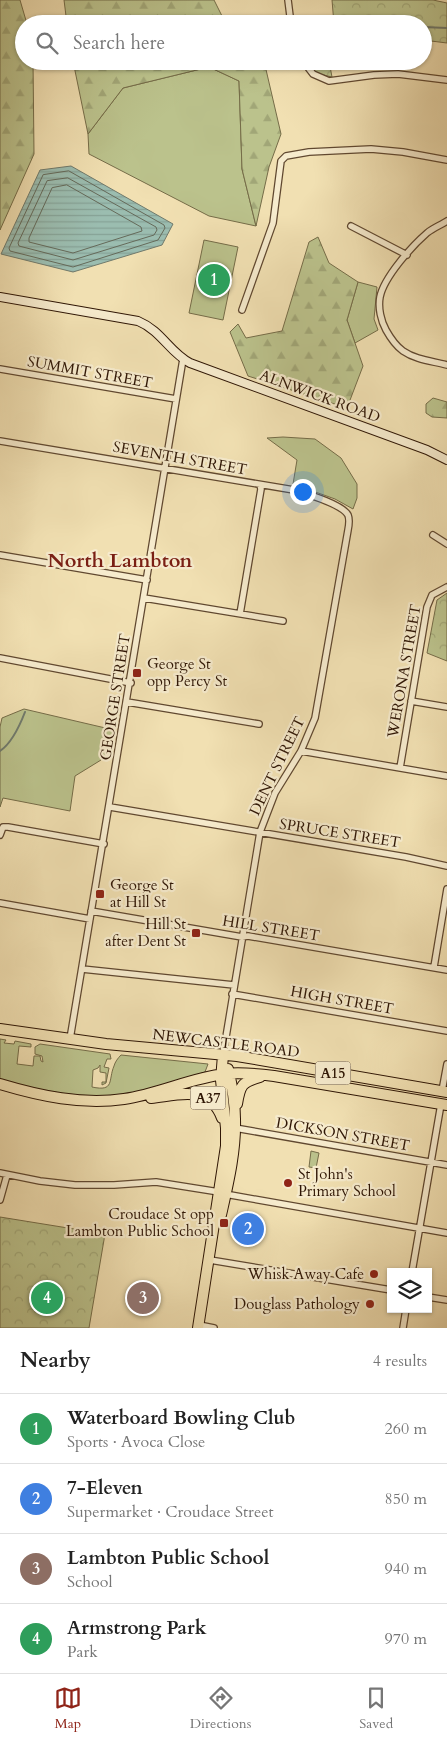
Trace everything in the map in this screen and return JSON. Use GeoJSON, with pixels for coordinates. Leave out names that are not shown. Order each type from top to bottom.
{"type":"FeatureCollection","features":[{"type":"Feature","properties":{"kind":"highway","name":"NEWCASTLE ROAD"},"geometry":{"type":"LineString","coordinates":[[0,1029],[70,1039],[222,1055],[445,1092]]}},
{"type":"Feature","properties":{"kind":"highway","name":"A37"},"geometry":{"type":"LineString","coordinates":[[198,1327],[210,1260],[212,1231],[235,1128],[235,1116],[222,1055]]}},
{"type":"Feature","properties":{"kind":"highway","name":"NEWCASTLE ROAD"},"geometry":{"type":"LineString","coordinates":[[0,1084],[30,1093],[66,1099],[96,1101],[125,1099],[225,1074],[266,1075],[444,1104]]}},
{"type":"Feature","properties":{"kind":"highway","name":"A37"},"geometry":{"type":"LineString","coordinates":[[222,1193],[226,1136],[225,1074]]}},
{"type":"Feature","properties":{"kind":"highway"},"geometry":{"type":"LineString","coordinates":[[235,1116],[238,1093],[243,1084],[266,1075]]}},
{"type":"Feature","properties":{"kind":"highway","name":"A37"},"geometry":{"type":"LineString","coordinates":[[125,1099],[180,1094],[202,1096],[212,1101],[218,1110],[226,1136]]}},
{"type":"Feature","properties":{"kind":"street"},"geometry":{"type":"LineString","coordinates":[[288,0],[290,15]]}},
{"type":"Feature","properties":{"kind":"street"},"geometry":{"type":"LineString","coordinates":[[310,70],[313,74],[329,80],[398,74],[447,80]]}},
{"type":"Feature","properties":{"kind":"street"},"geometry":{"type":"LineString","coordinates":[[242,310],[273,223],[280,164],[286,156],[371,149],[403,152],[447,160]]}},
{"type":"Feature","properties":{"kind":"street"},"geometry":{"type":"LineString","coordinates":[[447,221],[428,232],[407,255],[386,282],[380,298],[380,314],[391,340],[403,351],[416,358],[447,364]]}},
{"type":"Feature","properties":{"kind":"street"},"geometry":{"type":"LineString","coordinates":[[351,226],[407,255]]}},
{"type":"Feature","properties":{"kind":"street"},"geometry":{"type":"LineString","coordinates":[[0,297],[138,322],[154,329],[183,359]]}},
{"type":"Feature","properties":{"kind":"street","name":"GEORGE STREET"},"geometry":{"type":"LineString","coordinates":[[70,1039],[104,844],[183,359]]}},
{"type":"Feature","properties":{"kind":"street","name":"ALNWICK ROAD"},"geometry":{"type":"LineString","coordinates":[[183,359],[427,450],[447,460]]}},
{"type":"Feature","properties":{"kind":"street","name":"SUMMIT STREET"},"geometry":{"type":"LineString","coordinates":[[0,369],[176,399]]}},
{"type":"Feature","properties":{"kind":"street","name":"SEVENTH STREET"},"geometry":{"type":"LineString","coordinates":[[0,441],[309,494],[344,511],[349,518]]}},
{"type":"Feature","properties":{"kind":"street"},"geometry":{"type":"LineString","coordinates":[[240,614],[261,490],[260,485]]}},
{"type":"Feature","properties":{"kind":"street","name":"DENT STREET"},"geometry":{"type":"LineString","coordinates":[[222,1055],[260,832],[275,793],[309,735],[319,700],[349,518]]}},
{"type":"Feature","properties":{"kind":"street"},"geometry":{"type":"LineString","coordinates":[[433,535],[447,544]]}},
{"type":"Feature","properties":{"kind":"street"},"geometry":{"type":"LineString","coordinates":[[0,555],[147,580]]}},
{"type":"Feature","properties":{"kind":"street","name":"WERONA STREET"},"geometry":{"type":"LineString","coordinates":[[400,768],[430,599],[432,595],[447,587]]}},
{"type":"Feature","properties":{"kind":"street"},"geometry":{"type":"LineString","coordinates":[[144,598],[283,621]]}},
{"type":"Feature","properties":{"kind":"street"},"geometry":{"type":"LineString","coordinates":[[0,658],[130,683]]}},
{"type":"Feature","properties":{"kind":"street"},"geometry":{"type":"LineString","coordinates":[[411,701],[447,707]]}},
{"type":"Feature","properties":{"kind":"street"},"geometry":{"type":"LineString","coordinates":[[127,702],[260,724]]}},
{"type":"Feature","properties":{"kind":"street"},"geometry":{"type":"LineString","coordinates":[[301,751],[447,776]]}},
{"type":"Feature","properties":{"kind":"street","name":"SPRUCE STREET"},"geometry":{"type":"LineString","coordinates":[[110,806],[406,857],[447,866]]}},
{"type":"Feature","properties":{"kind":"street"},"geometry":{"type":"LineString","coordinates":[[0,835],[3,827],[104,844]]}},
{"type":"Feature","properties":{"kind":"street"},"geometry":{"type":"LineString","coordinates":[[434,967],[447,889]]}},
{"type":"Feature","properties":{"kind":"street"},"geometry":{"type":"LineString","coordinates":[[0,903],[90,919]]}},
{"type":"Feature","properties":{"kind":"street","name":"HILL STREET"},"geometry":{"type":"LineString","coordinates":[[92,912],[447,970]]}},
{"type":"Feature","properties":{"kind":"street"},"geometry":{"type":"LineString","coordinates":[[82,969],[234,985]]}},
{"type":"Feature","properties":{"kind":"street","name":"HIGH STREET"},"geometry":{"type":"LineString","coordinates":[[232,994],[447,1031]]}},
{"type":"Feature","properties":{"kind":"street"},"geometry":{"type":"LineString","coordinates":[[445,1092],[447,1064]]}},
{"type":"Feature","properties":{"kind":"street"},"geometry":{"type":"LineString","coordinates":[[413,1268],[430,1162],[444,1104]]}},
{"type":"Feature","properties":{"kind":"street","name":"DICKSON STREET"},"geometry":{"type":"LineString","coordinates":[[235,1128],[447,1165]]}},
{"type":"Feature","properties":{"kind":"street"},"geometry":{"type":"LineString","coordinates":[[0,1173],[49,1183],[75,1185],[114,1186],[166,1182],[447,1233]]}},
{"type":"Feature","properties":{"kind":"street"},"geometry":{"type":"LineString","coordinates":[[0,1200],[7,1175]]}},
{"type":"Feature","properties":{"kind":"street"},"geometry":{"type":"LineString","coordinates":[[210,1260],[387,1289]]}},
{"type":"Feature","properties":{"kind":"street"},"geometry":{"type":"LineString","coordinates":[[432,1298],[447,1300]]}},
{"type":"Feature","properties":{"kind":"street"},"geometry":{"type":"LineString","coordinates":[[402,1328],[405,1313]]}},
{"type":"Feature","properties":{"kind":"street"},"geometry":{"type":"LineString","coordinates":[[198,1327],[214,1328]]}},
{"type":"Feature","properties":{"kind":"green space"},"geometry":{"type":"Polygon","coordinates":[[[0,0],[20,0],[24,15],[15,15],[15,70],[33,70],[34,154],[0,230],[0,0]]]}},
{"type":"Feature","properties":{"kind":"green space"},"geometry":{"type":"Polygon","coordinates":[[[64,0],[214,0],[222,15],[66,15],[64,0]]]}},
{"type":"Feature","properties":{"kind":"green space"},"geometry":{"type":"Polygon","coordinates":[[[332,0],[433,0],[447,3],[447,43],[432,41],[432,15],[333,15],[332,0]]]}},
{"type":"Feature","properties":{"kind":"green space"},"geometry":{"type":"Polygon","coordinates":[[[75,70],[197,70],[123,88],[88,134],[75,70]]]}},
{"type":"Feature","properties":{"kind":"green space"},"geometry":{"type":"Polygon","coordinates":[[[197,70],[215,70],[239,81],[242,169],[256,226],[209,216],[89,154],[88,134],[123,88],[197,70]]]}},
{"type":"Feature","properties":{"kind":"green space"},"geometry":{"type":"Polygon","coordinates":[[[215,70],[266,70],[281,134],[269,167],[256,226],[242,169],[239,81],[215,70]]]}},
{"type":"Feature","properties":{"kind":"green space"},"geometry":{"type":"Polygon","coordinates":[[[312,70],[331,70],[332,77],[315,73],[312,70]]]}},
{"type":"Feature","properties":{"kind":"green space"},"geometry":{"type":"Polygon","coordinates":[[[318,237],[329,263],[358,282],[347,320],[363,366],[347,408],[248,376],[230,332],[238,324],[246,338],[282,331],[309,242],[318,237]]]}},
{"type":"Feature","properties":{"kind":"green space"},"geometry":{"type":"Polygon","coordinates":[[[204,240],[238,247],[223,320],[189,313],[204,240]]]}},
{"type":"Feature","properties":{"kind":"green space"},"geometry":{"type":"Polygon","coordinates":[[[358,282],[377,287],[374,319],[378,330],[355,343],[347,320],[358,282]]]}},
{"type":"Feature","properties":{"kind":"green space"},"geometry":{"type":"Polygon","coordinates":[[[433,398],[447,402],[447,418],[432,417],[426,413],[426,404],[433,398]]]}},
{"type":"Feature","properties":{"kind":"green space"},"geometry":{"type":"Polygon","coordinates":[[[267,438],[315,439],[341,458],[357,484],[357,498],[353,509],[335,499],[293,484],[297,460],[267,438]]]}},
{"type":"Feature","properties":{"kind":"green space"},"geometry":{"type":"Polygon","coordinates":[[[447,593],[447,661],[427,653],[437,600],[447,593]]]}},
{"type":"Feature","properties":{"kind":"green space"},"geometry":{"type":"Polygon","coordinates":[[[24,709],[114,730],[110,749],[101,760],[75,776],[70,811],[3,798],[0,807],[0,727],[2,718],[24,709]]]}},
{"type":"Feature","properties":{"kind":"green space"},"geometry":{"type":"Polygon","coordinates":[[[0,1039],[6,1040],[4,1043],[14,1044],[15,1041],[31,1044],[31,1047],[19,1046],[17,1064],[33,1066],[34,1056],[40,1056],[43,1062],[42,1056],[35,1054],[35,1047],[40,1044],[110,1054],[111,1059],[107,1059],[104,1067],[109,1068],[106,1083],[102,1085],[102,1082],[106,1082],[106,1073],[100,1072],[100,1065],[93,1070],[92,1087],[99,1088],[104,1088],[109,1084],[114,1065],[121,1055],[208,1064],[205,1072],[138,1092],[98,1096],[59,1093],[0,1079],[0,1039]]]}},
{"type":"Feature","properties":{"kind":"green space"},"geometry":{"type":"Polygon","coordinates":[[[311,1151],[319,1153],[316,1168],[309,1167],[311,1151]]]}},
{"type":"Feature","properties":{"kind":"green space"},"geometry":{"type":"Polygon","coordinates":[[[0,1217],[105,1234],[89,1328],[0,1328],[0,1217]]]}},
{"type":"Feature","properties":{"kind":"water"},"geometry":{"type":"Polygon","coordinates":[[[71,166],[173,224],[162,245],[73,272],[1,254],[40,170],[71,166]]]}},
{"type":"Feature","properties":{"kind":"waterway"},"geometry":{"type":"LineString","coordinates":[[432,27],[447,28]]}},
{"type":"Feature","properties":{"kind":"waterway"},"geometry":{"type":"LineString","coordinates":[[0,751],[12,739],[25,712]]}},
{"type":"Feature","properties":{"kind":"place","name":"Waterboard Bowling Club"},"geometry":{"type":"Point","coordinates":[214,280]}},
{"type":"Feature","properties":{"kind":"place","name":"George St opp Percy St"},"geometry":{"type":"Point","coordinates":[137,673]}},
{"type":"Feature","properties":{"kind":"place","name":"George St at Hill St"},"geometry":{"type":"Point","coordinates":[100,894]}},
{"type":"Feature","properties":{"kind":"place","name":"Hill St after Dent St"},"geometry":{"type":"Point","coordinates":[196,933]}},
{"type":"Feature","properties":{"kind":"place","name":"St John's Primary School"},"geometry":{"type":"Point","coordinates":[288,1183]}},
{"type":"Feature","properties":{"kind":"place","name":"Croudace St opp Lambton Public School"},"geometry":{"type":"Point","coordinates":[224,1223]}},
{"type":"Feature","properties":{"kind":"place","name":"7-Eleven"},"geometry":{"type":"Point","coordinates":[248,1229]}},
{"type":"Feature","properties":{"kind":"place","name":"Whisk Away Cafe"},"geometry":{"type":"Point","coordinates":[374,1274]}},
{"type":"Feature","properties":{"kind":"place","name":"Armstrong Park"},"geometry":{"type":"Point","coordinates":[47,1298]}},
{"type":"Feature","properties":{"kind":"place","name":"Lambton Public School"},"geometry":{"type":"Point","coordinates":[143,1298]}},
{"type":"Feature","properties":{"kind":"place","name":"Douglass Pathology"},"geometry":{"type":"Point","coordinates":[370,1304]}},
{"type":"Feature","properties":{"kind":"district","name":"North Lambton"},"geometry":{"type":"Point","coordinates":[120,560]}}]}
